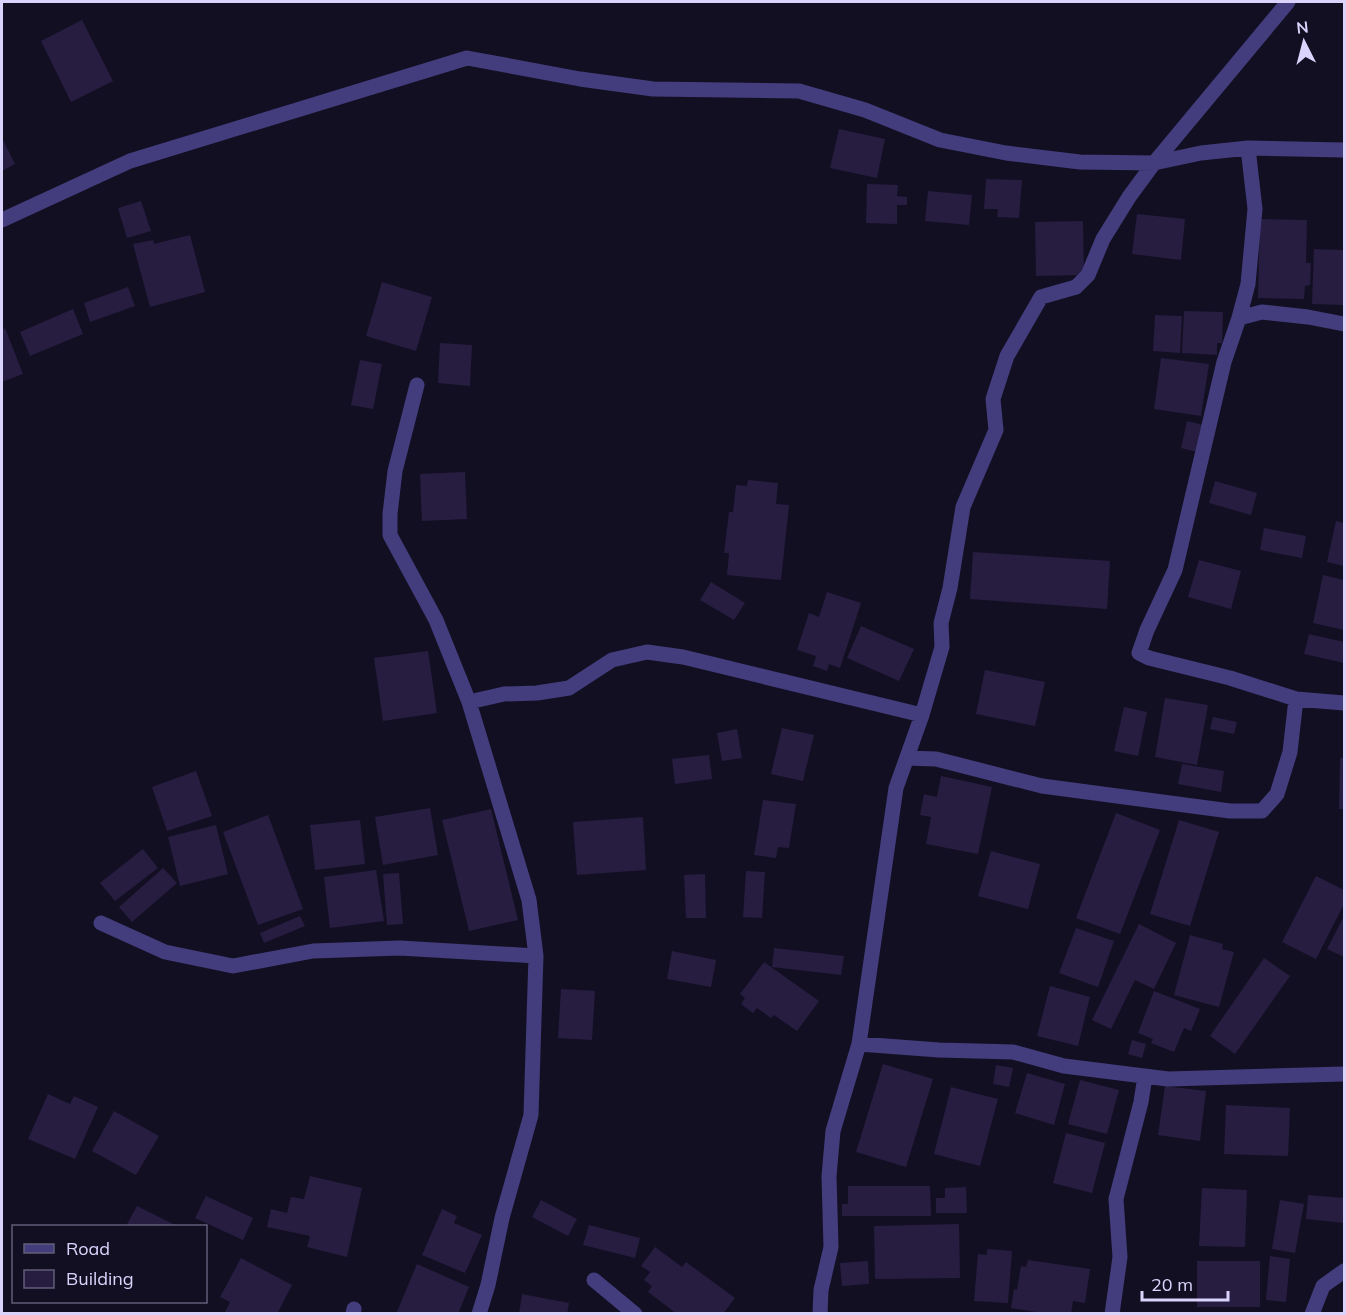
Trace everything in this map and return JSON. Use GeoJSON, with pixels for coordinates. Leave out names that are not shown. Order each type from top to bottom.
{"type":"FeatureCollection","features":[{"type":"Feature","properties":{"kind":"street"},"geometry":{"type":"LineString","coordinates":[[820,1314],[821,1290],[831,1247],[829,1176],[833,1131],[859,1044],[896,788],[922,715],[942,647],[941,623],[950,588],[963,507],[996,430],[993,399],[1007,356],[1041,297],[1076,287],[1088,275],[1103,239],[1154,163],[1288,2]]}},
{"type":"Feature","properties":{"kind":"street"},"geometry":{"type":"LineString","coordinates":[[2,220],[130,161],[467,58],[580,79],[653,89],[799,91],[865,110],[940,140],[1006,153],[1080,162],[1154,163],[1201,153],[1248,148],[1344,150]]}},
{"type":"Feature","properties":{"kind":"street"},"geometry":{"type":"LineString","coordinates":[[1248,148],[1255,209],[1248,284],[1224,362],[1175,570],[1147,630],[1139,653],[1149,658],[1230,678],[1296,699],[1344,703]]}},
{"type":"Feature","properties":{"kind":"street"},"geometry":{"type":"LineString","coordinates":[[1239,318],[1262,312],[1308,316],[1344,324]]}},
{"type":"Feature","properties":{"kind":"street"},"geometry":{"type":"LineString","coordinates":[[417,385],[395,471],[390,535],[436,620],[469,702],[529,900],[536,956],[531,1115],[502,1218],[488,1285],[479,1314]]}},
{"type":"Feature","properties":{"kind":"street"},"geometry":{"type":"LineString","coordinates":[[469,702],[504,694],[537,693],[568,688],[612,660],[647,652],[683,657],[922,715]]}},
{"type":"Feature","properties":{"kind":"street"},"geometry":{"type":"LineString","coordinates":[[907,758],[936,759],[1042,786],[1230,811],[1262,811],[1277,794],[1290,752],[1296,699]]}},
{"type":"Feature","properties":{"kind":"street"},"geometry":{"type":"LineString","coordinates":[[101,923],[165,952],[233,966],[313,951],[400,948],[536,956]]}},
{"type":"Feature","properties":{"kind":"street"},"geometry":{"type":"LineString","coordinates":[[859,1044],[939,1050],[1013,1052],[1064,1066],[1168,1079],[1344,1074]]}},
{"type":"Feature","properties":{"kind":"street"},"geometry":{"type":"LineString","coordinates":[[1112,1314],[1120,1257],[1116,1200],[1141,1102],[1145,1076]]}},
{"type":"Feature","properties":{"kind":"street"},"geometry":{"type":"LineString","coordinates":[[1312,1314],[1323,1286],[1344,1271]]}},
{"type":"Feature","properties":{"kind":"street"},"geometry":{"type":"LineString","coordinates":[[594,1280],[635,1314]]}},
{"type":"Feature","properties":{"kind":"building"},"geometry":{"type":"Polygon","coordinates":[[[82,20],[113,81],[71,102],[41,41],[82,20]]]}},
{"type":"Feature","properties":{"kind":"building"},"geometry":{"type":"Polygon","coordinates":[[[839,129],[885,139],[877,178],[830,168],[839,129]]]}},
{"type":"Feature","properties":{"kind":"building"},"geometry":{"type":"Polygon","coordinates":[[[2,138],[15,164],[2,171],[2,138]]]}},
{"type":"Feature","properties":{"kind":"building"},"geometry":{"type":"Polygon","coordinates":[[[986,179],[1022,180],[1019,218],[997,217],[998,209],[984,209],[986,179]]]}},
{"type":"Feature","properties":{"kind":"building"},"geometry":{"type":"Polygon","coordinates":[[[867,184],[898,185],[897,196],[907,197],[907,205],[897,205],[897,224],[866,223],[867,184]]]}},
{"type":"Feature","properties":{"kind":"building"},"geometry":{"type":"Polygon","coordinates":[[[928,191],[972,195],[969,225],[925,221],[928,191]]]}},
{"type":"Feature","properties":{"kind":"building"},"geometry":{"type":"Polygon","coordinates":[[[141,201],[151,231],[127,238],[118,208],[141,201]]]}},
{"type":"Feature","properties":{"kind":"building"},"geometry":{"type":"Polygon","coordinates":[[[1137,214],[1185,219],[1181,260],[1132,254],[1137,214]]]}},
{"type":"Feature","properties":{"kind":"building"},"geometry":{"type":"Polygon","coordinates":[[[1260,219],[1307,220],[1306,263],[1311,263],[1310,285],[1305,286],[1304,299],[1258,298],[1260,219]]]}},
{"type":"Feature","properties":{"kind":"building"},"geometry":{"type":"Polygon","coordinates":[[[1083,221],[1084,275],[1036,276],[1035,222],[1083,221]]]}},
{"type":"Feature","properties":{"kind":"building"},"geometry":{"type":"Polygon","coordinates":[[[190,235],[205,292],[150,307],[133,244],[153,240],[154,244],[190,235]]]}},
{"type":"Feature","properties":{"kind":"building"},"geometry":{"type":"Polygon","coordinates":[[[1314,249],[1344,250],[1344,305],[1312,304],[1314,249]]]}},
{"type":"Feature","properties":{"kind":"building"},"geometry":{"type":"Polygon","coordinates":[[[382,282],[432,297],[416,351],[366,336],[382,282]]]}},
{"type":"Feature","properties":{"kind":"building"},"geometry":{"type":"Polygon","coordinates":[[[128,287],[135,306],[90,322],[84,303],[128,287]]]}},
{"type":"Feature","properties":{"kind":"building"},"geometry":{"type":"Polygon","coordinates":[[[73,309],[83,334],[30,356],[20,332],[73,309]]]}},
{"type":"Feature","properties":{"kind":"building"},"geometry":{"type":"Polygon","coordinates":[[[1184,311],[1223,312],[1222,343],[1217,343],[1217,355],[1182,353],[1184,311]]]}},
{"type":"Feature","properties":{"kind":"building"},"geometry":{"type":"Polygon","coordinates":[[[1155,315],[1182,316],[1180,353],[1153,351],[1155,315]]]}},
{"type":"Feature","properties":{"kind":"building"},"geometry":{"type":"Polygon","coordinates":[[[5,328],[23,374],[2,382],[2,330],[5,328]]]}},
{"type":"Feature","properties":{"kind":"building"},"geometry":{"type":"Polygon","coordinates":[[[440,343],[472,345],[470,386],[438,383],[440,343]]]}},
{"type":"Feature","properties":{"kind":"building"},"geometry":{"type":"Polygon","coordinates":[[[1161,358],[1209,364],[1201,416],[1154,409],[1161,358]]]}},
{"type":"Feature","properties":{"kind":"building"},"geometry":{"type":"Polygon","coordinates":[[[360,360],[382,364],[373,409],[351,405],[360,360]]]}},
{"type":"Feature","properties":{"kind":"building"},"geometry":{"type":"Polygon","coordinates":[[[1187,421],[1203,425],[1197,452],[1181,448],[1187,421]]]}},
{"type":"Feature","properties":{"kind":"building"},"geometry":{"type":"Polygon","coordinates":[[[465,472],[467,519],[422,521],[420,474],[465,472]]]}},
{"type":"Feature","properties":{"kind":"building"},"geometry":{"type":"Polygon","coordinates":[[[748,480],[778,483],[776,504],[789,505],[781,580],[727,575],[729,553],[724,553],[729,512],[733,512],[736,485],[747,486],[748,480]]]}},
{"type":"Feature","properties":{"kind":"building"},"geometry":{"type":"Polygon","coordinates":[[[1215,481],[1257,493],[1251,515],[1209,503],[1215,481]]]}},
{"type":"Feature","properties":{"kind":"building"},"geometry":{"type":"Polygon","coordinates":[[[1336,521],[1344,523],[1344,566],[1327,562],[1336,521]]]}},
{"type":"Feature","properties":{"kind":"building"},"geometry":{"type":"Polygon","coordinates":[[[1264,528],[1306,536],[1302,558],[1260,550],[1264,528]]]}},
{"type":"Feature","properties":{"kind":"building"},"geometry":{"type":"Polygon","coordinates":[[[973,552],[1110,561],[1107,609],[970,599],[973,552]]]}},
{"type":"Feature","properties":{"kind":"building"},"geometry":{"type":"Polygon","coordinates":[[[1199,560],[1241,571],[1231,609],[1188,597],[1199,560]]]}},
{"type":"Feature","properties":{"kind":"building"},"geometry":{"type":"Polygon","coordinates":[[[1323,575],[1344,580],[1344,630],[1313,623],[1323,575]]]}},
{"type":"Feature","properties":{"kind":"building"},"geometry":{"type":"Polygon","coordinates":[[[711,582],[745,603],[734,620],[700,600],[711,582]]]}},
{"type":"Feature","properties":{"kind":"building"},"geometry":{"type":"Polygon","coordinates":[[[827,592],[861,603],[840,668],[829,664],[827,671],[813,666],[816,656],[797,650],[809,613],[819,617],[827,592]]]}},
{"type":"Feature","properties":{"kind":"building"},"geometry":{"type":"Polygon","coordinates":[[[861,626],[914,649],[899,681],[847,658],[861,626]]]}},
{"type":"Feature","properties":{"kind":"building"},"geometry":{"type":"Polygon","coordinates":[[[1309,634],[1344,642],[1344,663],[1304,654],[1309,634]]]}},
{"type":"Feature","properties":{"kind":"building"},"geometry":{"type":"Polygon","coordinates":[[[428,651],[437,713],[383,721],[374,658],[428,651]]]}},
{"type":"Feature","properties":{"kind":"building"},"geometry":{"type":"Polygon","coordinates":[[[985,670],[1045,682],[1035,726],[976,714],[985,670]]]}},
{"type":"Feature","properties":{"kind":"building"},"geometry":{"type":"Polygon","coordinates":[[[1165,698],[1208,705],[1197,765],[1155,757],[1165,698]]]}},
{"type":"Feature","properties":{"kind":"building"},"geometry":{"type":"Polygon","coordinates":[[[1124,707],[1147,712],[1138,756],[1114,751],[1124,707]]]}},
{"type":"Feature","properties":{"kind":"building"},"geometry":{"type":"Polygon","coordinates":[[[1213,717],[1237,722],[1234,734],[1210,729],[1213,717]]]}},
{"type":"Feature","properties":{"kind":"building"},"geometry":{"type":"Polygon","coordinates":[[[782,728],[814,735],[803,781],[771,774],[782,728]]]}},
{"type":"Feature","properties":{"kind":"building"},"geometry":{"type":"Polygon","coordinates":[[[737,729],[742,758],[722,761],[717,733],[737,729]]]}},
{"type":"Feature","properties":{"kind":"building"},"geometry":{"type":"Polygon","coordinates":[[[709,755],[712,779],[675,784],[672,759],[709,755]]]}},
{"type":"Feature","properties":{"kind":"building"},"geometry":{"type":"Polygon","coordinates":[[[1340,758],[1344,758],[1344,809],[1339,809],[1340,758]]]}},
{"type":"Feature","properties":{"kind":"building"},"geometry":{"type":"Polygon","coordinates":[[[1182,764],[1224,771],[1221,792],[1178,784],[1182,764]]]}},
{"type":"Feature","properties":{"kind":"building"},"geometry":{"type":"Polygon","coordinates":[[[196,771],[212,816],[167,831],[152,787],[196,771]]]}},
{"type":"Feature","properties":{"kind":"building"},"geometry":{"type":"Polygon","coordinates":[[[941,776],[992,787],[978,854],[926,844],[931,817],[920,815],[924,794],[937,797],[941,776]]]}},
{"type":"Feature","properties":{"kind":"building"},"geometry":{"type":"Polygon","coordinates":[[[763,800],[796,804],[789,848],[778,847],[776,858],[754,855],[763,800]]]}},
{"type":"Feature","properties":{"kind":"building"},"geometry":{"type":"Polygon","coordinates":[[[430,808],[438,855],[383,865],[375,817],[430,808]]]}},
{"type":"Feature","properties":{"kind":"building"},"geometry":{"type":"Polygon","coordinates":[[[491,809],[518,920],[469,931],[442,820],[491,809]]]}},
{"type":"Feature","properties":{"kind":"building"},"geometry":{"type":"Polygon","coordinates":[[[1116,813],[1160,830],[1120,934],[1076,918],[1116,813]]]}},
{"type":"Feature","properties":{"kind":"building"},"geometry":{"type":"Polygon","coordinates":[[[268,815],[303,909],[258,925],[223,832],[268,815]]]}},
{"type":"Feature","properties":{"kind":"building"},"geometry":{"type":"Polygon","coordinates":[[[643,817],[646,870],[577,875],[573,822],[643,817]]]}},
{"type":"Feature","properties":{"kind":"building"},"geometry":{"type":"Polygon","coordinates":[[[360,820],[365,864],[315,870],[310,825],[360,820]]]}},
{"type":"Feature","properties":{"kind":"building"},"geometry":{"type":"Polygon","coordinates":[[[1179,820],[1219,832],[1190,926],[1150,914],[1179,820]]]}},
{"type":"Feature","properties":{"kind":"building"},"geometry":{"type":"Polygon","coordinates":[[[216,825],[228,874],[180,886],[168,837],[216,825]]]}},
{"type":"Feature","properties":{"kind":"building"},"geometry":{"type":"Polygon","coordinates":[[[143,849],[158,868],[115,901],[100,883],[143,849]]]}},
{"type":"Feature","properties":{"kind":"building"},"geometry":{"type":"Polygon","coordinates":[[[991,851],[1040,864],[1028,909],[978,896],[991,851]]]}},
{"type":"Feature","properties":{"kind":"building"},"geometry":{"type":"Polygon","coordinates":[[[163,868],[177,883],[132,922],[119,907],[163,868]]]}},
{"type":"Feature","properties":{"kind":"building"},"geometry":{"type":"Polygon","coordinates":[[[376,870],[384,921],[330,928],[324,877],[376,870]]]}},
{"type":"Feature","properties":{"kind":"building"},"geometry":{"type":"Polygon","coordinates":[[[746,871],[765,872],[762,918],[743,917],[746,871]]]}},
{"type":"Feature","properties":{"kind":"building"},"geometry":{"type":"Polygon","coordinates":[[[399,873],[403,924],[387,925],[383,874],[399,873]]]}},
{"type":"Feature","properties":{"kind":"building"},"geometry":{"type":"Polygon","coordinates":[[[705,874],[706,918],[686,918],[684,875],[705,874]]]}},
{"type":"Feature","properties":{"kind":"building"},"geometry":{"type":"Polygon","coordinates":[[[1316,876],[1344,890],[1344,904],[1316,959],[1282,942],[1316,876]]]}},
{"type":"Feature","properties":{"kind":"building"},"geometry":{"type":"Polygon","coordinates":[[[300,916],[305,926],[264,943],[260,933],[300,916]]]}},
{"type":"Feature","properties":{"kind":"building"},"geometry":{"type":"Polygon","coordinates":[[[1344,916],[1344,957],[1327,949],[1344,916]]]}},
{"type":"Feature","properties":{"kind":"building"},"geometry":{"type":"Polygon","coordinates":[[[1139,924],[1176,943],[1154,989],[1135,980],[1111,1029],[1092,1020],[1139,924]]]}},
{"type":"Feature","properties":{"kind":"building"},"geometry":{"type":"Polygon","coordinates":[[[1076,928],[1114,941],[1098,987],[1059,973],[1076,928]]]}},
{"type":"Feature","properties":{"kind":"building"},"geometry":{"type":"Polygon","coordinates":[[[1190,935],[1223,944],[1222,949],[1234,952],[1219,1007],[1174,995],[1190,935]]]}},
{"type":"Feature","properties":{"kind":"building"},"geometry":{"type":"Polygon","coordinates":[[[774,948],[844,956],[841,975],[772,967],[774,948]]]}},
{"type":"Feature","properties":{"kind":"building"},"geometry":{"type":"Polygon","coordinates":[[[672,951],[716,960],[711,987],[667,979],[672,951]]]}},
{"type":"Feature","properties":{"kind":"building"},"geometry":{"type":"Polygon","coordinates":[[[1264,958],[1290,976],[1235,1054],[1210,1036],[1264,958]]]}},
{"type":"Feature","properties":{"kind":"building"},"geometry":{"type":"Polygon","coordinates":[[[764,962],[819,1001],[797,1031],[774,1015],[771,1018],[757,1008],[753,1013],[741,1004],[745,998],[740,994],[764,962]]]}},
{"type":"Feature","properties":{"kind":"building"},"geometry":{"type":"Polygon","coordinates":[[[1050,986],[1090,997],[1078,1046],[1037,1036],[1050,986]]]}},
{"type":"Feature","properties":{"kind":"building"},"geometry":{"type":"Polygon","coordinates":[[[561,989],[595,991],[592,1040],[558,1038],[561,989]]]}},
{"type":"Feature","properties":{"kind":"building"},"geometry":{"type":"Polygon","coordinates":[[[1154,991],[1200,1009],[1191,1031],[1184,1028],[1174,1052],[1151,1043],[1153,1039],[1138,1033],[1154,991]]]}},
{"type":"Feature","properties":{"kind":"building"},"geometry":{"type":"Polygon","coordinates":[[[1132,1040],[1146,1044],[1142,1058],[1128,1054],[1132,1040]]]}},
{"type":"Feature","properties":{"kind":"building"},"geometry":{"type":"Polygon","coordinates":[[[883,1064],[933,1079],[906,1167],[856,1152],[883,1064]]]}},
{"type":"Feature","properties":{"kind":"building"},"geometry":{"type":"Polygon","coordinates":[[[996,1065],[1013,1068],[1009,1087],[993,1084],[996,1065]]]}},
{"type":"Feature","properties":{"kind":"building"},"geometry":{"type":"Polygon","coordinates":[[[1027,1073],[1065,1084],[1054,1125],[1015,1113],[1027,1073]]]}},
{"type":"Feature","properties":{"kind":"building"},"geometry":{"type":"Polygon","coordinates":[[[1080,1080],[1119,1090],[1107,1134],[1068,1124],[1080,1080]]]}},
{"type":"Feature","properties":{"kind":"building"},"geometry":{"type":"Polygon","coordinates":[[[1165,1086],[1206,1091],[1200,1141],[1158,1135],[1165,1086]]]}},
{"type":"Feature","properties":{"kind":"building"},"geometry":{"type":"Polygon","coordinates":[[[951,1087],[998,1099],[980,1166],[934,1154],[951,1087]]]}},
{"type":"Feature","properties":{"kind":"building"},"geometry":{"type":"Polygon","coordinates":[[[48,1094],[70,1104],[74,1096],[98,1107],[75,1159],[28,1139],[48,1094]]]}},
{"type":"Feature","properties":{"kind":"building"},"geometry":{"type":"Polygon","coordinates":[[[1226,1105],[1290,1108],[1288,1156],[1224,1154],[1226,1105]]]}},
{"type":"Feature","properties":{"kind":"building"},"geometry":{"type":"Polygon","coordinates":[[[114,1111],[159,1136],[136,1175],[92,1151],[114,1111]]]}},
{"type":"Feature","properties":{"kind":"building"},"geometry":{"type":"Polygon","coordinates":[[[1066,1133],[1105,1143],[1092,1193],[1053,1183],[1066,1133]]]}},
{"type":"Feature","properties":{"kind":"building"},"geometry":{"type":"Polygon","coordinates":[[[310,1176],[362,1188],[347,1257],[307,1247],[310,1236],[267,1227],[271,1209],[287,1213],[291,1197],[304,1199],[310,1176]]]}},
{"type":"Feature","properties":{"kind":"building"},"geometry":{"type":"Polygon","coordinates":[[[848,1186],[930,1186],[931,1216],[842,1216],[842,1204],[848,1204],[848,1186]]]}},
{"type":"Feature","properties":{"kind":"building"},"geometry":{"type":"Polygon","coordinates":[[[966,1187],[967,1213],[936,1213],[936,1198],[945,1198],[945,1188],[966,1187]]]}},
{"type":"Feature","properties":{"kind":"building"},"geometry":{"type":"Polygon","coordinates":[[[1202,1188],[1247,1190],[1245,1247],[1199,1246],[1202,1188]]]}},
{"type":"Feature","properties":{"kind":"building"},"geometry":{"type":"Polygon","coordinates":[[[1308,1195],[1344,1198],[1344,1223],[1306,1219],[1308,1195]]]}},
{"type":"Feature","properties":{"kind":"building"},"geometry":{"type":"Polygon","coordinates":[[[206,1196],[253,1218],[243,1240],[195,1218],[206,1196]]]}},
{"type":"Feature","properties":{"kind":"building"},"geometry":{"type":"Polygon","coordinates":[[[541,1200],[577,1219],[568,1236],[532,1217],[541,1200]]]}},
{"type":"Feature","properties":{"kind":"building"},"geometry":{"type":"Polygon","coordinates":[[[1280,1200],[1304,1204],[1295,1253],[1272,1249],[1280,1200]]]}},
{"type":"Feature","properties":{"kind":"building"},"geometry":{"type":"Polygon","coordinates":[[[137,1206],[175,1225],[127,1225],[137,1206]]]}},
{"type":"Feature","properties":{"kind":"building"},"geometry":{"type":"Polygon","coordinates":[[[442,1209],[457,1216],[454,1223],[482,1235],[465,1273],[422,1255],[442,1209]]]}},
{"type":"Feature","properties":{"kind":"building"},"geometry":{"type":"Polygon","coordinates":[[[959,1224],[960,1278],[875,1279],[874,1226],[959,1224]]]}},
{"type":"Feature","properties":{"kind":"building"},"geometry":{"type":"Polygon","coordinates":[[[589,1225],[640,1238],[635,1258],[583,1245],[589,1225]]]}},
{"type":"Feature","properties":{"kind":"building"},"geometry":{"type":"Polygon","coordinates":[[[655,1247],[682,1267],[686,1262],[735,1298],[723,1314],[677,1314],[648,1292],[652,1286],[644,1280],[650,1272],[641,1266],[655,1247]]]}},
{"type":"Feature","properties":{"kind":"building"},"geometry":{"type":"Polygon","coordinates":[[[987,1249],[1012,1251],[1008,1303],[974,1301],[978,1254],[987,1255],[987,1249]]]}},
{"type":"Feature","properties":{"kind":"building"},"geometry":{"type":"Polygon","coordinates":[[[1270,1256],[1290,1259],[1286,1302],[1266,1300],[1270,1256]]]}},
{"type":"Feature","properties":{"kind":"building"},"geometry":{"type":"Polygon","coordinates":[[[241,1258],[292,1285],[277,1314],[224,1314],[230,1302],[220,1297],[241,1258]]]}},
{"type":"Feature","properties":{"kind":"building"},"geometry":{"type":"Polygon","coordinates":[[[1028,1260],[1090,1269],[1085,1303],[1073,1301],[1071,1314],[1048,1314],[1011,1308],[1021,1266],[1026,1267],[1028,1260]]]}},
{"type":"Feature","properties":{"kind":"building"},"geometry":{"type":"Polygon","coordinates":[[[868,1261],[869,1284],[842,1286],[840,1263],[868,1261]]]}},
{"type":"Feature","properties":{"kind":"building"},"geometry":{"type":"Polygon","coordinates":[[[1197,1261],[1260,1261],[1260,1307],[1197,1307],[1197,1261]]]}},
{"type":"Feature","properties":{"kind":"building"},"geometry":{"type":"Polygon","coordinates":[[[417,1264],[469,1287],[458,1314],[396,1314],[417,1264]]]}},
{"type":"Feature","properties":{"kind":"building"},"geometry":{"type":"Polygon","coordinates":[[[522,1294],[569,1303],[567,1314],[519,1314],[522,1294]]]}}]}
